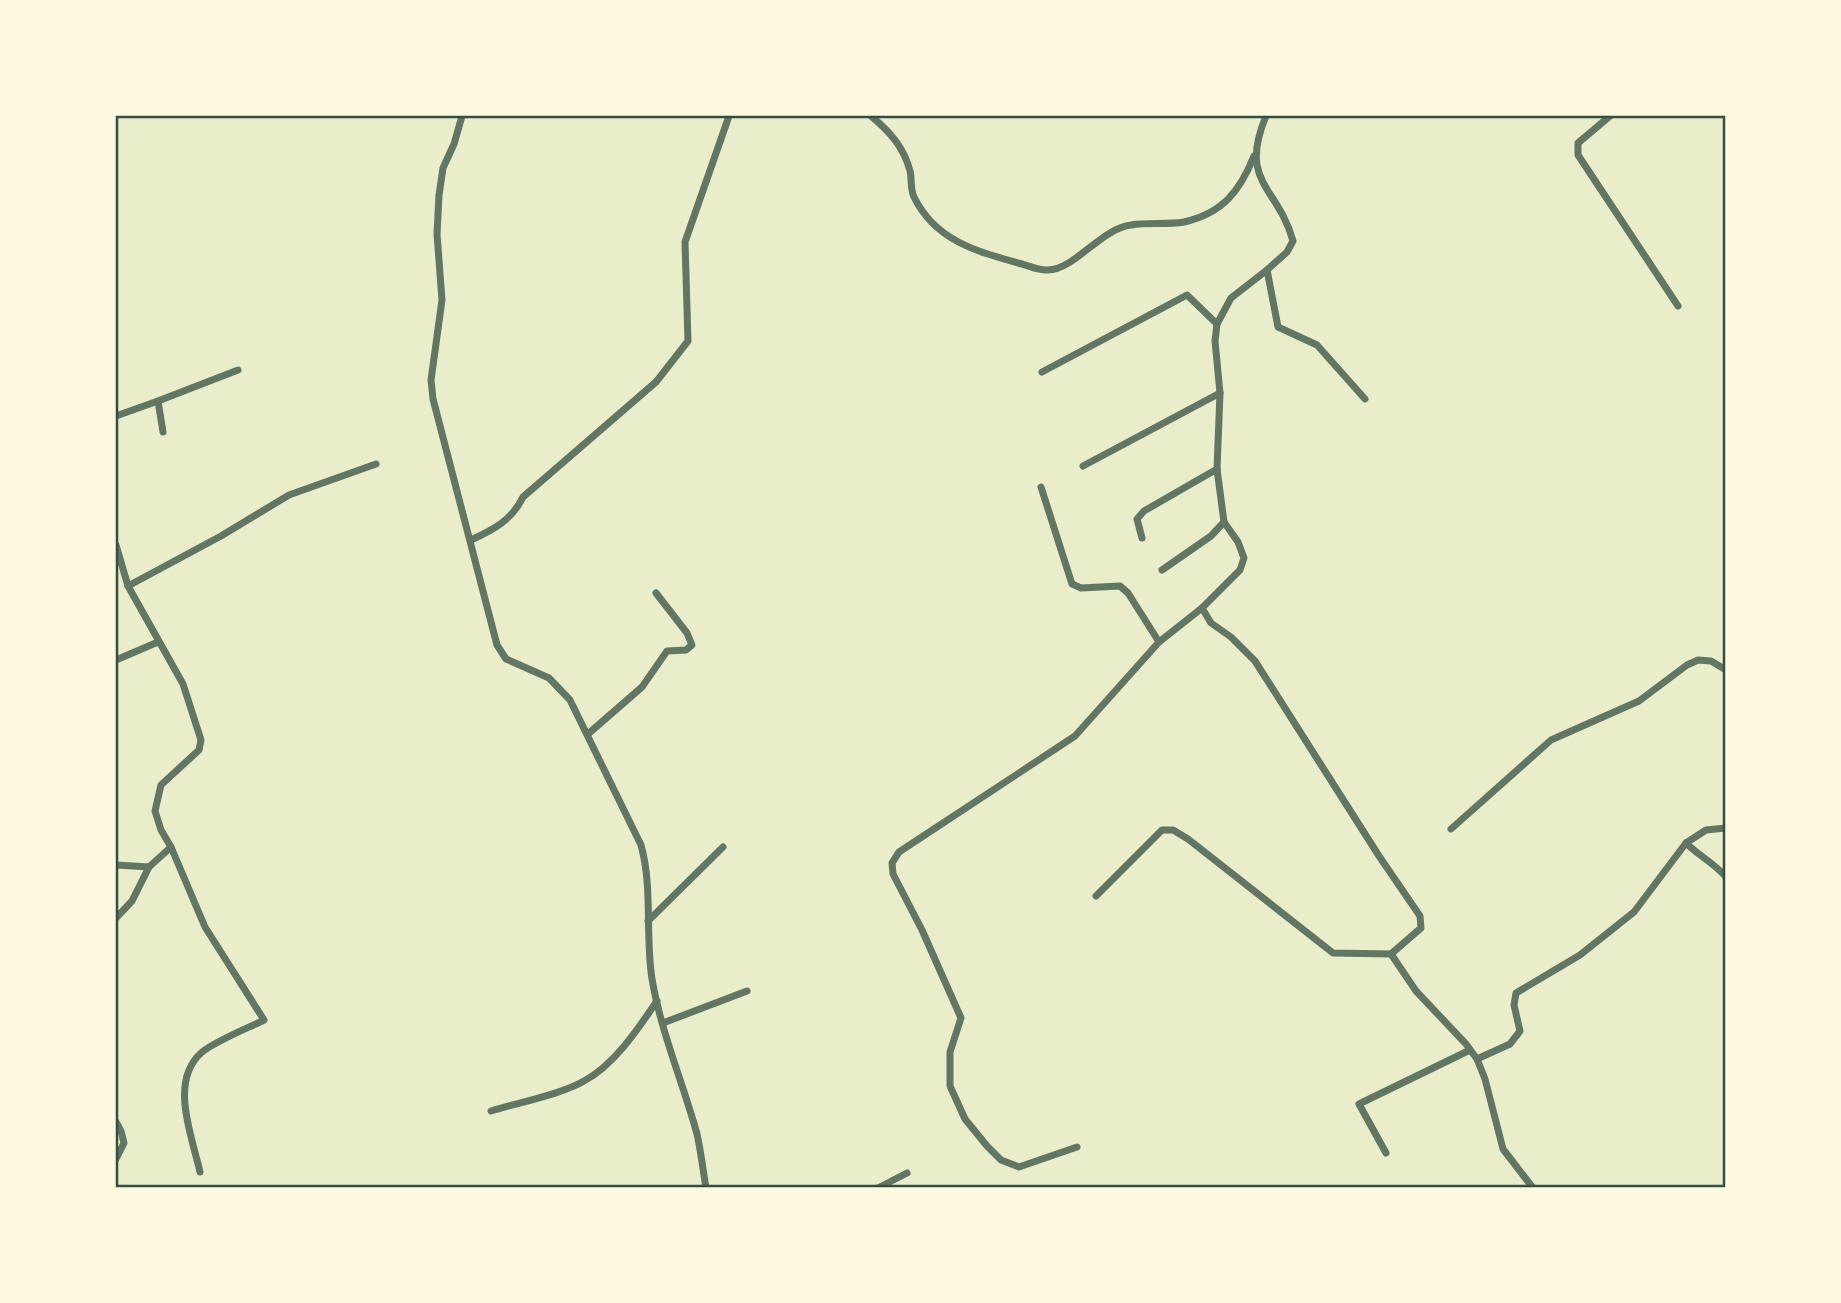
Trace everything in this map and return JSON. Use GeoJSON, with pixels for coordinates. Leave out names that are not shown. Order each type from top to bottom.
{"type":"FeatureCollection","features":[{"type":"Feature","properties":{"kind":"street"},"geometry":{"type":"LineString","coordinates":[[462,116],[443,168],[439,195],[437,234],[442,300],[432,380],[433,399],[497,645],[506,659],[549,678],[570,699],[641,845],[648,867],[652,977],[697,1137],[706,1188]]}},
{"type":"Feature","properties":{"kind":"street"},"geometry":{"type":"LineString","coordinates":[[471,540],[498,527],[517,509],[523,497],[656,382],[688,341],[685,242],[729,116]]}},
{"type":"Feature","properties":{"kind":"street"},"geometry":{"type":"LineString","coordinates":[[871,116],[903,150],[910,172],[912,194],[927,218],[956,242],[990,255],[1048,271],[1064,267],[1094,243],[1128,225],[1184,222],[1212,212],[1225,203],[1243,183],[1266,116]]}},
{"type":"Feature","properties":{"kind":"street"},"geometry":{"type":"LineString","coordinates":[[1610,116],[1578,143],[1578,155],[1678,306]]}},
{"type":"Feature","properties":{"kind":"street"},"geometry":{"type":"LineString","coordinates":[[1077,1147],[1019,1167],[1001,1160],[965,1119],[950,1086],[950,1052],[961,1018],[922,930],[893,874],[892,863],[899,852],[1075,736],[1159,642],[1202,608],[1240,570],[1244,558],[1238,542],[1224,522],[1217,468],[1220,393],[1215,341],[1217,324],[1231,298],[1287,252],[1293,240],[1289,225],[1261,179],[1254,156]]}},
{"type":"Feature","properties":{"kind":"street"},"geometry":{"type":"LineString","coordinates":[[1267,270],[1278,327],[1317,345],[1364,399]]}},
{"type":"Feature","properties":{"kind":"street"},"geometry":{"type":"LineString","coordinates":[[1042,372],[1187,295],[1217,324]]}},
{"type":"Feature","properties":{"kind":"street"},"geometry":{"type":"LineString","coordinates":[[116,416],[238,370]]}},
{"type":"Feature","properties":{"kind":"street"},"geometry":{"type":"LineString","coordinates":[[1083,466],[1220,393]]}},
{"type":"Feature","properties":{"kind":"street"},"geometry":{"type":"LineString","coordinates":[[159,401],[163,432]]}},
{"type":"Feature","properties":{"kind":"street"},"geometry":{"type":"LineString","coordinates":[[128,586],[221,536],[289,495],[376,464]]}},
{"type":"Feature","properties":{"kind":"street"},"geometry":{"type":"LineString","coordinates":[[1142,538],[1137,519],[1144,511],[1217,468]]}},
{"type":"Feature","properties":{"kind":"street"},"geometry":{"type":"LineString","coordinates":[[1041,487],[1072,584],[1081,588],[1120,586],[1128,593],[1159,642]]}},
{"type":"Feature","properties":{"kind":"street"},"geometry":{"type":"LineString","coordinates":[[1162,570],[1211,537],[1224,522]]}},
{"type":"Feature","properties":{"kind":"street"},"geometry":{"type":"LineString","coordinates":[[116,545],[128,586],[183,684],[201,740],[200,750],[161,785],[155,811],[205,927],[264,1020],[202,1052],[186,1072],[185,1103],[200,1172]]}},
{"type":"Feature","properties":{"kind":"street"},"geometry":{"type":"LineString","coordinates":[[589,734],[642,687],[667,651],[686,650],[692,645],[687,633],[656,593]]}},
{"type":"Feature","properties":{"kind":"street"},"geometry":{"type":"LineString","coordinates":[[1096,896],[1162,830],[1172,830],[1188,839],[1333,953],[1391,954],[1421,928],[1420,916],[1255,661],[1231,637],[1211,623],[1202,608]]}},
{"type":"Feature","properties":{"kind":"street"},"geometry":{"type":"LineString","coordinates":[[116,660],[158,642]]}},
{"type":"Feature","properties":{"kind":"street"},"geometry":{"type":"LineString","coordinates":[[1451,829],[1551,740],[1639,701],[1698,660],[1711,661],[1726,670]]}},
{"type":"Feature","properties":{"kind":"street"},"geometry":{"type":"LineString","coordinates":[[1477,1059],[1510,1044],[1520,1031],[1514,1005],[1516,993],[1580,955],[1634,912],[1686,843],[1706,830],[1726,828]]}},
{"type":"Feature","properties":{"kind":"street"},"geometry":{"type":"LineString","coordinates":[[1686,843],[1726,877]]}},
{"type":"Feature","properties":{"kind":"street"},"geometry":{"type":"LineString","coordinates":[[648,921],[723,846]]}},
{"type":"Feature","properties":{"kind":"street"},"geometry":{"type":"LineString","coordinates":[[116,918],[132,901],[149,867],[171,847]]}},
{"type":"Feature","properties":{"kind":"street"},"geometry":{"type":"LineString","coordinates":[[116,865],[149,867]]}},
{"type":"Feature","properties":{"kind":"street"},"geometry":{"type":"LineString","coordinates":[[1391,954],[1416,990],[1477,1059],[1485,1079],[1503,1149],[1533,1188]]}},
{"type":"Feature","properties":{"kind":"street"},"geometry":{"type":"LineString","coordinates":[[663,1023],[747,991]]}},
{"type":"Feature","properties":{"kind":"street"},"geometry":{"type":"LineString","coordinates":[[491,1111],[588,1079],[609,1061],[642,1024],[657,1001]]}},
{"type":"Feature","properties":{"kind":"street"},"geometry":{"type":"LineString","coordinates":[[1386,1153],[1359,1104],[1470,1050]]}},
{"type":"Feature","properties":{"kind":"street"},"geometry":{"type":"LineString","coordinates":[[116,1122],[124,1143],[116,1159]]}},
{"type":"Feature","properties":{"kind":"street"},"geometry":{"type":"LineString","coordinates":[[878,1188],[907,1173]]}}]}
